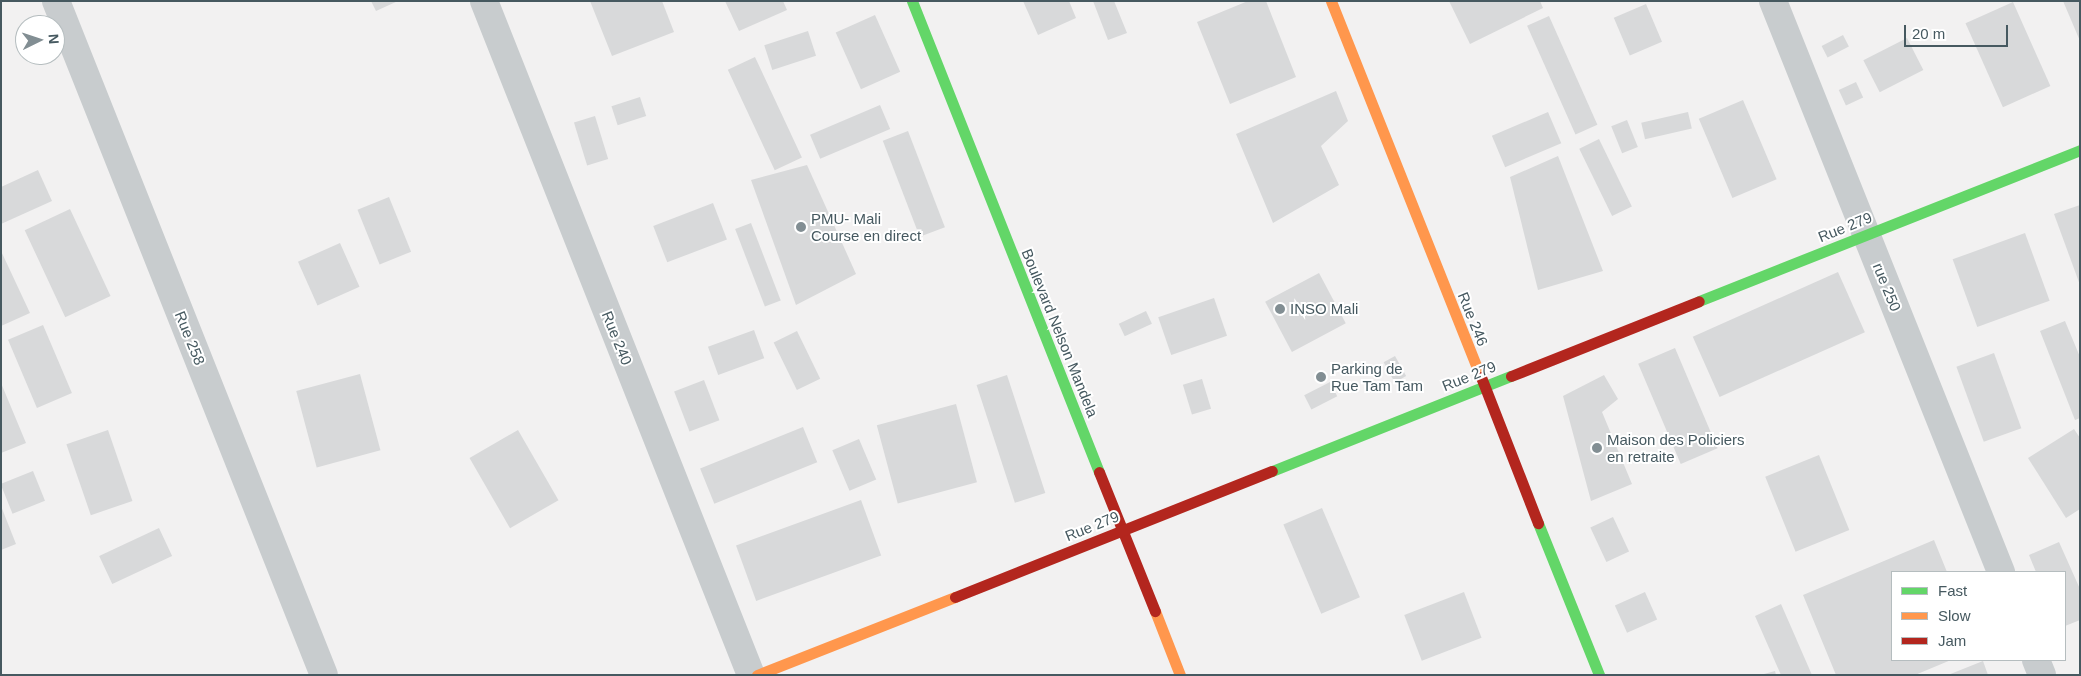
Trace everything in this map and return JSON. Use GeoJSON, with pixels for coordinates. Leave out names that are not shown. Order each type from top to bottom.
{"type":"FeatureCollection","features":[{"type":"Feature","properties":{"kind":"street","name":"Rue 258"},"geometry":{"type":"LineString","coordinates":[[56,1],[324,675]]}},
{"type":"Feature","properties":{"kind":"street","name":"Rue 240"},"geometry":{"type":"LineString","coordinates":[[484,1],[751,675]]}},
{"type":"Feature","properties":{"kind":"street","name":"Boulevard Nelson Mandela"},"geometry":{"type":"LineString","coordinates":[[912,1],[1180,675]]}},
{"type":"Feature","properties":{"kind":"street","name":"Rue 246"},"geometry":{"type":"LineString","coordinates":[[1331,1],[1600,675]]}},
{"type":"Feature","properties":{"kind":"street","name":"rue 250"},"geometry":{"type":"LineString","coordinates":[[1773,1],[2001,571]]}},
{"type":"Feature","properties":{"kind":"street","name":"Rue 279"},"geometry":{"type":"LineString","coordinates":[[757,675],[2080,150]]}},
{"type":"Feature","properties":{"kind":"street"},"geometry":{"type":"LineString","coordinates":[[2036,661],[2042,675]]}},
{"type":"Feature","properties":{"kind":"building"},"geometry":{"type":"Polygon","coordinates":[[[371,1],[398,1],[376,11],[371,1]]]}},
{"type":"Feature","properties":{"kind":"building"},"geometry":{"type":"Polygon","coordinates":[[[590,1],[662,1],[674,32],[612,56],[590,1]]]}},
{"type":"Feature","properties":{"kind":"building"},"geometry":{"type":"Polygon","coordinates":[[[725,1],[783,1],[787,10],[739,31],[725,1]]]}},
{"type":"Feature","properties":{"kind":"building"},"geometry":{"type":"Polygon","coordinates":[[[1023,1],[1069,1],[1076,18],[1038,35],[1023,1]]]}},
{"type":"Feature","properties":{"kind":"building"},"geometry":{"type":"Polygon","coordinates":[[[1093,1],[1114,1],[1127,33],[1108,40],[1093,1]]]}},
{"type":"Feature","properties":{"kind":"building"},"geometry":{"type":"Polygon","coordinates":[[[1248,1],[1266,1],[1296,77],[1230,104],[1197,22],[1248,1]]]}},
{"type":"Feature","properties":{"kind":"building"},"geometry":{"type":"Polygon","coordinates":[[[1449,1],[1540,1],[1543,8],[1470,44],[1449,1]]]}},
{"type":"Feature","properties":{"kind":"building"},"geometry":{"type":"Polygon","coordinates":[[[2063,1],[2080,1],[2080,41],[2063,1]]]}},
{"type":"Feature","properties":{"kind":"building"},"geometry":{"type":"Polygon","coordinates":[[[2013,2],[2050,86],[2003,107],[1965,23],[2013,2]]]}},
{"type":"Feature","properties":{"kind":"building"},"geometry":{"type":"Polygon","coordinates":[[[1646,4],[1662,42],[1630,55],[1614,18],[1646,4]]]}},
{"type":"Feature","properties":{"kind":"building"},"geometry":{"type":"Polygon","coordinates":[[[875,15],[900,72],[861,89],[836,32],[875,15]]]}},
{"type":"Feature","properties":{"kind":"building"},"geometry":{"type":"Polygon","coordinates":[[[1549,16],[1597,125],[1575,134],[1527,26],[1549,16]]]}},
{"type":"Feature","properties":{"kind":"building"},"geometry":{"type":"Polygon","coordinates":[[[808,31],[816,56],[772,70],[764,45],[808,31]]]}},
{"type":"Feature","properties":{"kind":"building"},"geometry":{"type":"Polygon","coordinates":[[[1843,35],[1849,47],[1828,57],[1822,46],[1843,35]]]}},
{"type":"Feature","properties":{"kind":"building"},"geometry":{"type":"Polygon","coordinates":[[[1907,38],[1923,70],[1880,92],[1863,60],[1907,38]]]}},
{"type":"Feature","properties":{"kind":"building"},"geometry":{"type":"Polygon","coordinates":[[[755,57],[802,158],[775,170],[728,70],[755,57]]]}},
{"type":"Feature","properties":{"kind":"building"},"geometry":{"type":"Polygon","coordinates":[[[1856,82],[1863,97],[1846,105],[1839,90],[1856,82]]]}},
{"type":"Feature","properties":{"kind":"building"},"geometry":{"type":"Polygon","coordinates":[[[1336,91],[1348,121],[1321,146],[1339,185],[1273,223],[1236,134],[1336,91]]]}},
{"type":"Feature","properties":{"kind":"building"},"geometry":{"type":"Polygon","coordinates":[[[640,97],[646,116],[618,125],[611,106],[640,97]]]}},
{"type":"Feature","properties":{"kind":"building"},"geometry":{"type":"Polygon","coordinates":[[[1743,100],[1777,179],[1732,198],[1699,119],[1743,100]]]}},
{"type":"Feature","properties":{"kind":"building"},"geometry":{"type":"Polygon","coordinates":[[[880,105],[890,129],[820,159],[810,135],[880,105]]]}},
{"type":"Feature","properties":{"kind":"building"},"geometry":{"type":"Polygon","coordinates":[[[1548,112],[1561,143],[1505,167],[1492,136],[1548,112]]]}},
{"type":"Feature","properties":{"kind":"building"},"geometry":{"type":"Polygon","coordinates":[[[1688,112],[1692,129],[1645,139],[1641,123],[1688,112]]]}},
{"type":"Feature","properties":{"kind":"building"},"geometry":{"type":"Polygon","coordinates":[[[595,116],[608,159],[587,165],[574,122],[595,116]]]}},
{"type":"Feature","properties":{"kind":"building"},"geometry":{"type":"Polygon","coordinates":[[[1627,120],[1638,147],[1622,153],[1611,126],[1627,120]]]}},
{"type":"Feature","properties":{"kind":"building"},"geometry":{"type":"Polygon","coordinates":[[[908,131],[945,227],[920,237],[883,141],[908,131]]]}},
{"type":"Feature","properties":{"kind":"building"},"geometry":{"type":"Polygon","coordinates":[[[1599,139],[1632,206],[1612,216],[1579,149],[1599,139]]]}},
{"type":"Feature","properties":{"kind":"building"},"geometry":{"type":"Polygon","coordinates":[[[1558,156],[1603,271],[1538,290],[1510,177],[1558,156]]]}},
{"type":"Feature","properties":{"kind":"building","name":"PMU- Mali Course en direct"},"geometry":{"type":"Polygon","coordinates":[[[807,165],[856,274],[796,305],[751,180],[807,165]]]}},
{"type":"Feature","properties":{"kind":"building"},"geometry":{"type":"Polygon","coordinates":[[[38,170],[52,201],[1,224],[1,187],[38,170]]]}},
{"type":"Feature","properties":{"kind":"building"},"geometry":{"type":"Polygon","coordinates":[[[389,197],[411,252],[380,264],[357,210],[389,197]]]}},
{"type":"Feature","properties":{"kind":"building"},"geometry":{"type":"Polygon","coordinates":[[[713,203],[727,239],[667,262],[653,226],[713,203]]]}},
{"type":"Feature","properties":{"kind":"building"},"geometry":{"type":"Polygon","coordinates":[[[2080,205],[2080,285],[2054,214],[2080,205]]]}},
{"type":"Feature","properties":{"kind":"building"},"geometry":{"type":"Polygon","coordinates":[[[70,209],[111,296],[65,317],[25,230],[70,209]]]}},
{"type":"Feature","properties":{"kind":"building"},"geometry":{"type":"Polygon","coordinates":[[[751,223],[781,300],[765,307],[735,229],[751,223]]]}},
{"type":"Feature","properties":{"kind":"building"},"geometry":{"type":"Polygon","coordinates":[[[2025,233],[2050,301],[1977,327],[1953,259],[2025,233]]]}},
{"type":"Feature","properties":{"kind":"building"},"geometry":{"type":"Polygon","coordinates":[[[340,243],[360,287],[318,306],[298,262],[340,243]]]}},
{"type":"Feature","properties":{"kind":"building"},"geometry":{"type":"Polygon","coordinates":[[[1,251],[30,313],[1,326],[1,251]]]}},
{"type":"Feature","properties":{"kind":"building"},"geometry":{"type":"Polygon","coordinates":[[[1838,272],[1865,332],[1720,397],[1693,337],[1838,272]]]}},
{"type":"Feature","properties":{"kind":"building"},"geometry":{"type":"Polygon","coordinates":[[[1319,273],[1346,323],[1292,352],[1265,302],[1319,273]]]}},
{"type":"Feature","properties":{"kind":"building"},"geometry":{"type":"Polygon","coordinates":[[[1214,298],[1227,336],[1171,355],[1158,317],[1214,298]]]}},
{"type":"Feature","properties":{"kind":"building"},"geometry":{"type":"Polygon","coordinates":[[[1146,311],[1152,324],[1125,336],[1119,324],[1146,311]]]}},
{"type":"Feature","properties":{"kind":"building"},"geometry":{"type":"Polygon","coordinates":[[[2065,321],[2080,357],[2080,418],[2075,420],[2040,331],[2065,321]]]}},
{"type":"Feature","properties":{"kind":"building"},"geometry":{"type":"Polygon","coordinates":[[[43,325],[72,393],[37,408],[8,340],[43,325]]]}},
{"type":"Feature","properties":{"kind":"building"},"geometry":{"type":"Polygon","coordinates":[[[754,330],[764,358],[718,375],[708,347],[754,330]]]}},
{"type":"Feature","properties":{"kind":"building"},"geometry":{"type":"Polygon","coordinates":[[[797,331],[820,379],[797,390],[774,342],[797,331]]]}},
{"type":"Feature","properties":{"kind":"building"},"geometry":{"type":"Polygon","coordinates":[[[1675,348],[1718,448],[1681,464],[1638,364],[1675,348]]]}},
{"type":"Feature","properties":{"kind":"building"},"geometry":{"type":"Polygon","coordinates":[[[1994,353],[2021,428],[1984,442],[1956,367],[1994,353]]]}},
{"type":"Feature","properties":{"kind":"building"},"geometry":{"type":"Polygon","coordinates":[[[1395,356],[1406,376],[1395,382],[1384,362],[1395,356]]]}},
{"type":"Feature","properties":{"kind":"building"},"geometry":{"type":"Polygon","coordinates":[[[360,374],[380,450],[317,467],[296,391],[360,374]]]}},
{"type":"Feature","properties":{"kind":"building"},"geometry":{"type":"Polygon","coordinates":[[[1007,375],[1045,493],[1015,503],[977,385],[1007,375]]]}},
{"type":"Feature","properties":{"kind":"building","name":"Maison des Policiers en retraite"},"geometry":{"type":"Polygon","coordinates":[[[1604,375],[1618,399],[1602,412],[1632,484],[1591,501],[1563,396],[1604,375]]]}},
{"type":"Feature","properties":{"kind":"building"},"geometry":{"type":"Polygon","coordinates":[[[1202,379],[1211,409],[1192,414],[1183,385],[1202,379]]]}},
{"type":"Feature","properties":{"kind":"building"},"geometry":{"type":"Polygon","coordinates":[[[704,380],[719,420],[690,432],[674,391],[704,380]]]}},
{"type":"Feature","properties":{"kind":"building"},"geometry":{"type":"Polygon","coordinates":[[[1330,382],[1337,396],[1311,409],[1304,395],[1330,382]]]}},
{"type":"Feature","properties":{"kind":"building"},"geometry":{"type":"Polygon","coordinates":[[[1,383],[26,443],[1,453],[1,383]]]}},
{"type":"Feature","properties":{"kind":"building"},"geometry":{"type":"Polygon","coordinates":[[[956,404],[977,482],[898,503],[877,425],[956,404]]]}},
{"type":"Feature","properties":{"kind":"building"},"geometry":{"type":"Polygon","coordinates":[[[803,427],[817,462],[714,504],[700,469],[803,427]]]}},
{"type":"Feature","properties":{"kind":"building"},"geometry":{"type":"Polygon","coordinates":[[[2074,429],[2080,438],[2080,509],[2066,518],[2028,458],[2074,429]]]}},
{"type":"Feature","properties":{"kind":"building"},"geometry":{"type":"Polygon","coordinates":[[[108,430],[132,501],[91,515],[66,444],[108,430]]]}},
{"type":"Feature","properties":{"kind":"building"},"geometry":{"type":"Polygon","coordinates":[[[518,430],[558,500],[510,528],[470,458],[518,430]]]}},
{"type":"Feature","properties":{"kind":"building"},"geometry":{"type":"Polygon","coordinates":[[[859,439],[876,480],[849,491],[832,450],[859,439]]]}},
{"type":"Feature","properties":{"kind":"building"},"geometry":{"type":"Polygon","coordinates":[[[1819,455],[1849,530],[1796,552],[1765,477],[1819,455]]]}},
{"type":"Feature","properties":{"kind":"building"},"geometry":{"type":"Polygon","coordinates":[[[33,471],[45,501],[13,514],[1,484],[33,471]]]}},
{"type":"Feature","properties":{"kind":"building"},"geometry":{"type":"Polygon","coordinates":[[[861,500],[881,555],[756,601],[736,545],[861,500]]]}},
{"type":"Feature","properties":{"kind":"building"},"geometry":{"type":"Polygon","coordinates":[[[1,506],[16,544],[1,550],[1,506]]]}},
{"type":"Feature","properties":{"kind":"building"},"geometry":{"type":"Polygon","coordinates":[[[1322,508],[1360,597],[1321,614],[1283,524],[1322,508]]]}},
{"type":"Feature","properties":{"kind":"building"},"geometry":{"type":"Polygon","coordinates":[[[1613,517],[1629,551],[1606,562],[1590,528],[1613,517]]]}},
{"type":"Feature","properties":{"kind":"building"},"geometry":{"type":"Polygon","coordinates":[[[159,528],[172,556],[112,584],[99,556],[159,528]]]}},
{"type":"Feature","properties":{"kind":"building"},"geometry":{"type":"Polygon","coordinates":[[[1934,540],[1947,571],[1891,571],[1891,661],[1949,661],[1915,675],[1836,675],[1803,595],[1934,540]]]}},
{"type":"Feature","properties":{"kind":"building"},"geometry":{"type":"Polygon","coordinates":[[[2059,542],[2080,589],[2080,620],[2066,626],[2066,571],[2036,571],[2029,555],[2059,542]]]}},
{"type":"Feature","properties":{"kind":"building"},"geometry":{"type":"Polygon","coordinates":[[[1464,592],[1482,638],[1422,661],[1404,615],[1464,592]]]}},
{"type":"Feature","properties":{"kind":"building"},"geometry":{"type":"Polygon","coordinates":[[[1645,592],[1657,619],[1627,633],[1615,605],[1645,592]]]}},
{"type":"Feature","properties":{"kind":"building"},"geometry":{"type":"Polygon","coordinates":[[[1781,604],[1812,675],[1781,675],[1755,616],[1781,604]]]}},
{"type":"Feature","properties":{"kind":"building"},"geometry":{"type":"Polygon","coordinates":[[[1983,661],[1988,675],[1948,675],[1983,661]]]}},
{"type":"Feature","properties":{"kind":"building"},"geometry":{"type":"Polygon","coordinates":[[[1775,671],[1776,675],[1764,675],[1764,674],[1775,671]]]}},
{"type":"Feature","properties":{"kind":"traffic: fast"},"geometry":{"type":"LineString","coordinates":[[912,1],[1099,472]]}},
{"type":"Feature","properties":{"kind":"traffic: fast"},"geometry":{"type":"LineString","coordinates":[[1699,301],[2080,150]]}},
{"type":"Feature","properties":{"kind":"traffic: fast"},"geometry":{"type":"LineString","coordinates":[[1272,471],[1511,376]]}},
{"type":"Feature","properties":{"kind":"traffic: fast"},"geometry":{"type":"LineString","coordinates":[[1538,523],[1599,675]]}},
{"type":"Feature","properties":{"kind":"traffic: slow"},"geometry":{"type":"LineString","coordinates":[[1331,1],[1481,377]]}},
{"type":"Feature","properties":{"kind":"traffic: slow"},"geometry":{"type":"LineString","coordinates":[[757,675],[955,597]]}},
{"type":"Feature","properties":{"kind":"traffic: slow"},"geometry":{"type":"LineString","coordinates":[[1155,611],[1180,675]]}},
{"type":"Feature","properties":{"kind":"traffic: jam"},"geometry":{"type":"LineString","coordinates":[[1511,376],[1699,301]]}},
{"type":"Feature","properties":{"kind":"traffic: jam"},"geometry":{"type":"LineString","coordinates":[[1481,377],[1538,523]]}},
{"type":"Feature","properties":{"kind":"traffic: jam"},"geometry":{"type":"LineString","coordinates":[[955,597],[1272,471]]}},
{"type":"Feature","properties":{"kind":"traffic: jam"},"geometry":{"type":"LineString","coordinates":[[1099,472],[1155,611]]}},
{"type":"Feature","properties":{"kind":"place","name":"PMU- Mali Course en direct"},"geometry":{"type":"Point","coordinates":[801,227]}},
{"type":"Feature","properties":{"kind":"place","name":"INSO Mali"},"geometry":{"type":"Point","coordinates":[1280,309]}},
{"type":"Feature","properties":{"kind":"place","name":"Parking de Rue Tam Tam"},"geometry":{"type":"Point","coordinates":[1321,377]}},
{"type":"Feature","properties":{"kind":"place","name":"Maison des Policiers en retraite"},"geometry":{"type":"Point","coordinates":[1597,448]}}]}
